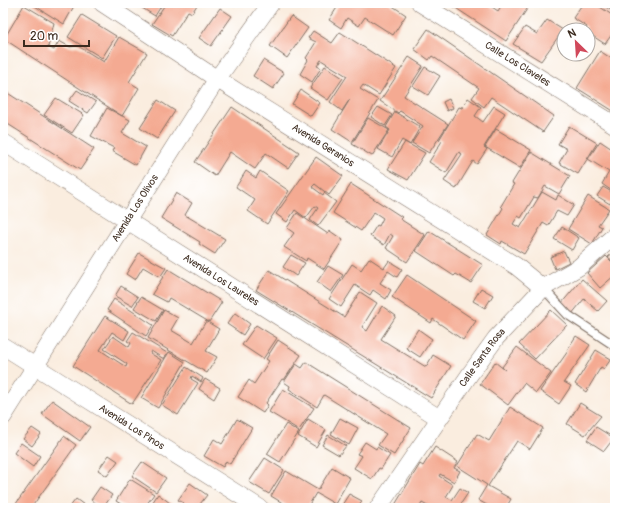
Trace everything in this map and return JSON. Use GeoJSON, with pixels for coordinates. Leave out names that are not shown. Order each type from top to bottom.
{"type":"FeatureCollection","features":[{"type":"Feature","properties":{"kind":"street","name":"Avenida Geranios"},"geometry":{"type":"LineString","coordinates":[[102,3],[217,79],[516,266],[543,288]]}},
{"type":"Feature","properties":{"kind":"street","name":"Avenida Los Olivos"},"geometry":{"type":"LineString","coordinates":[[3,417],[217,79],[271,3]]}},
{"type":"Feature","properties":{"kind":"street","name":"Calle Los Claveles"},"geometry":{"type":"LineString","coordinates":[[420,3],[615,125]]}},
{"type":"Feature","properties":{"kind":"street","name":"Avenida Los Laureles"},"geometry":{"type":"LineString","coordinates":[[3,142],[439,418]]}},
{"type":"Feature","properties":{"kind":"street","name":"Calle Santa Rosa"},"geometry":{"type":"LineString","coordinates":[[378,508],[439,418],[496,338],[543,288],[579,267],[615,235]]}},
{"type":"Feature","properties":{"kind":"street","name":"Avenida Los Pinos"},"geometry":{"type":"LineString","coordinates":[[3,346],[260,508]]}},
{"type":"Feature","properties":{"kind":"lane"},"geometry":{"type":"LineString","coordinates":[[543,288],[568,315],[615,346]]}},
{"type":"Feature","properties":{"kind":"building"},"geometry":{"type":"Polygon","coordinates":[[[30,3],[69,3],[74,6],[64,24],[30,3]]]}},
{"type":"Feature","properties":{"kind":"building"},"geometry":{"type":"Polygon","coordinates":[[[134,3],[163,3],[155,16],[134,3]]]}},
{"type":"Feature","properties":{"kind":"building"},"geometry":{"type":"Polygon","coordinates":[[[166,3],[194,3],[197,5],[192,13],[188,11],[172,36],[152,24],[166,3]]]}},
{"type":"Feature","properties":{"kind":"building"},"geometry":{"type":"Polygon","coordinates":[[[340,3],[388,3],[406,15],[393,35],[365,17],[359,26],[347,18],[341,28],[329,20],[340,3]]]}},
{"type":"Feature","properties":{"kind":"building"},"geometry":{"type":"Polygon","coordinates":[[[448,3],[486,3],[498,11],[503,3],[525,3],[529,6],[506,41],[448,3]]]}},
{"type":"Feature","properties":{"kind":"building"},"geometry":{"type":"Polygon","coordinates":[[[583,3],[587,3],[592,6],[594,3],[615,17],[615,30],[605,44],[596,38],[596,22],[579,22],[573,18],[583,3]]]}},
{"type":"Feature","properties":{"kind":"building"},"geometry":{"type":"Polygon","coordinates":[[[605,3],[615,3],[615,13],[604,6],[605,3]]]}},
{"type":"Feature","properties":{"kind":"building"},"geometry":{"type":"Polygon","coordinates":[[[24,5],[54,23],[48,47],[54,50],[59,41],[70,47],[78,46],[104,62],[119,37],[147,53],[129,82],[139,88],[122,116],[4,39],[24,5]]]}},
{"type":"Feature","properties":{"kind":"building"},"geometry":{"type":"Polygon","coordinates":[[[220,8],[232,16],[211,46],[199,38],[220,8]]]}},
{"type":"Feature","properties":{"kind":"building"},"geometry":{"type":"Polygon","coordinates":[[[82,15],[116,36],[102,58],[68,37],[82,15]]]}},
{"type":"Feature","properties":{"kind":"building"},"geometry":{"type":"Polygon","coordinates":[[[291,16],[308,28],[287,58],[270,46],[291,16]]]}},
{"type":"Feature","properties":{"kind":"building"},"geometry":{"type":"Polygon","coordinates":[[[547,20],[556,26],[556,40],[541,61],[513,44],[525,27],[537,34],[547,20]]]}},
{"type":"Feature","properties":{"kind":"building"},"geometry":{"type":"Polygon","coordinates":[[[428,29],[554,116],[543,132],[491,97],[484,107],[472,98],[479,88],[432,56],[429,60],[414,49],[428,29]]]}},
{"type":"Feature","properties":{"kind":"building"},"geometry":{"type":"Polygon","coordinates":[[[313,31],[332,43],[340,32],[396,68],[379,95],[363,85],[360,89],[378,100],[352,142],[332,129],[350,99],[342,111],[330,102],[347,76],[321,60],[317,66],[321,68],[312,82],[300,74],[308,60],[306,58],[316,42],[308,38],[313,31]]]}},
{"type":"Feature","properties":{"kind":"building"},"geometry":{"type":"Polygon","coordinates":[[[600,51],[615,61],[615,112],[577,88],[593,62],[596,62],[596,57],[600,51]]]}},
{"type":"Feature","properties":{"kind":"building"},"geometry":{"type":"Polygon","coordinates":[[[409,57],[423,66],[404,96],[448,124],[429,153],[412,143],[423,126],[400,111],[398,113],[380,101],[409,57]]]}},
{"type":"Feature","properties":{"kind":"building"},"geometry":{"type":"Polygon","coordinates":[[[263,60],[284,73],[273,89],[253,76],[263,60]]]}},
{"type":"Feature","properties":{"kind":"building"},"geometry":{"type":"Polygon","coordinates":[[[325,66],[343,78],[328,100],[310,88],[325,66]]]}},
{"type":"Feature","properties":{"kind":"building"},"geometry":{"type":"Polygon","coordinates":[[[425,67],[440,76],[428,95],[413,86],[425,67]]]}},
{"type":"Feature","properties":{"kind":"building"},"geometry":{"type":"Polygon","coordinates":[[[3,90],[94,149],[80,170],[3,121],[3,90]]]}},
{"type":"Feature","properties":{"kind":"building"},"geometry":{"type":"Polygon","coordinates":[[[77,90],[96,102],[88,113],[69,101],[77,90]]]}},
{"type":"Feature","properties":{"kind":"building"},"geometry":{"type":"Polygon","coordinates":[[[301,90],[320,103],[311,116],[292,104],[301,90]]]}},
{"type":"Feature","properties":{"kind":"building"},"geometry":{"type":"Polygon","coordinates":[[[56,98],[84,115],[72,133],[44,115],[56,98]]]}},
{"type":"Feature","properties":{"kind":"building"},"geometry":{"type":"Polygon","coordinates":[[[468,98],[481,107],[475,116],[483,122],[494,106],[505,113],[484,147],[487,149],[477,164],[473,161],[456,189],[444,181],[462,154],[459,152],[446,173],[429,162],[442,141],[439,140],[459,107],[462,108],[468,98]]]}},
{"type":"Feature","properties":{"kind":"building"},"geometry":{"type":"Polygon","coordinates":[[[449,99],[453,108],[447,111],[443,102],[449,99]]]}},
{"type":"Feature","properties":{"kind":"building"},"geometry":{"type":"Polygon","coordinates":[[[158,100],[175,111],[157,139],[140,128],[158,100]]]}},
{"type":"Feature","properties":{"kind":"building"},"geometry":{"type":"Polygon","coordinates":[[[232,107],[299,152],[288,168],[266,153],[255,169],[230,152],[215,176],[195,162],[232,107]]]}},
{"type":"Feature","properties":{"kind":"building"},"geometry":{"type":"Polygon","coordinates":[[[378,107],[392,115],[385,126],[371,117],[378,107]]]}},
{"type":"Feature","properties":{"kind":"building"},"geometry":{"type":"Polygon","coordinates":[[[107,108],[130,120],[122,133],[146,147],[136,165],[112,151],[114,148],[91,136],[107,108]]]}},
{"type":"Feature","properties":{"kind":"building"},"geometry":{"type":"Polygon","coordinates":[[[395,112],[420,127],[410,145],[402,140],[392,157],[378,149],[390,130],[386,127],[395,112]]]}},
{"type":"Feature","properties":{"kind":"building"},"geometry":{"type":"Polygon","coordinates":[[[368,118],[389,130],[372,156],[352,144],[368,118]]]}},
{"type":"Feature","properties":{"kind":"building"},"geometry":{"type":"Polygon","coordinates":[[[569,126],[597,143],[578,174],[559,163],[567,149],[558,144],[569,126]]]}},
{"type":"Feature","properties":{"kind":"building"},"geometry":{"type":"Polygon","coordinates":[[[496,129],[531,150],[520,168],[485,147],[496,129]]]}},
{"type":"Feature","properties":{"kind":"building"},"geometry":{"type":"Polygon","coordinates":[[[600,141],[615,151],[615,193],[602,184],[609,172],[588,159],[600,141]]]}},
{"type":"Feature","properties":{"kind":"building"},"geometry":{"type":"Polygon","coordinates":[[[405,142],[425,153],[408,180],[388,169],[405,142]]]}},
{"type":"Feature","properties":{"kind":"building"},"geometry":{"type":"Polygon","coordinates":[[[531,152],[570,176],[559,194],[545,186],[538,198],[534,197],[521,218],[518,216],[513,224],[520,228],[542,192],[556,200],[558,195],[574,205],[567,216],[557,211],[548,226],[543,223],[524,254],[502,241],[501,244],[487,235],[503,208],[501,206],[514,184],[512,183],[531,152]]]}},
{"type":"Feature","properties":{"kind":"building"},"geometry":{"type":"Polygon","coordinates":[[[316,157],[343,176],[329,195],[315,184],[312,187],[323,195],[324,193],[336,202],[318,226],[310,220],[318,208],[315,206],[306,218],[295,210],[287,222],[276,214],[316,157]]]}},
{"type":"Feature","properties":{"kind":"building"},"geometry":{"type":"Polygon","coordinates":[[[246,171],[256,178],[260,171],[289,191],[267,224],[248,211],[255,200],[236,187],[246,171]]]}},
{"type":"Feature","properties":{"kind":"building"},"geometry":{"type":"Polygon","coordinates":[[[351,184],[402,217],[400,219],[425,235],[407,262],[386,248],[393,236],[390,234],[384,245],[370,236],[377,225],[379,226],[383,218],[374,212],[361,231],[333,213],[351,184]]]}},
{"type":"Feature","properties":{"kind":"building"},"geometry":{"type":"Polygon","coordinates":[[[603,187],[615,194],[610,204],[597,196],[603,187]]]}},
{"type":"Feature","properties":{"kind":"building"},"geometry":{"type":"Polygon","coordinates":[[[176,193],[192,203],[185,215],[225,239],[215,254],[199,244],[200,242],[161,218],[176,193]]]}},
{"type":"Feature","properties":{"kind":"building"},"geometry":{"type":"Polygon","coordinates":[[[588,196],[609,209],[598,225],[602,227],[592,244],[568,229],[588,196]]]}},
{"type":"Feature","properties":{"kind":"building"},"geometry":{"type":"Polygon","coordinates":[[[297,213],[328,234],[330,231],[343,240],[324,269],[307,258],[306,261],[284,247],[294,233],[287,228],[297,213]]]}},
{"type":"Feature","properties":{"kind":"building"},"geometry":{"type":"Polygon","coordinates":[[[562,227],[579,238],[572,250],[554,239],[562,227]]]}},
{"type":"Feature","properties":{"kind":"building"},"geometry":{"type":"Polygon","coordinates":[[[429,231],[483,265],[471,283],[456,274],[454,276],[416,251],[429,231]]]}},
{"type":"Feature","properties":{"kind":"building"},"geometry":{"type":"Polygon","coordinates":[[[564,251],[569,262],[555,269],[550,257],[564,251]]]}},
{"type":"Feature","properties":{"kind":"building"},"geometry":{"type":"Polygon","coordinates":[[[615,251],[615,263],[608,257],[615,251]]]}},
{"type":"Feature","properties":{"kind":"building"},"geometry":{"type":"Polygon","coordinates":[[[139,253],[166,268],[160,277],[143,267],[135,280],[126,274],[139,253]]]}},
{"type":"Feature","properties":{"kind":"building"},"geometry":{"type":"Polygon","coordinates":[[[291,255],[305,263],[296,276],[283,267],[291,255]]]}},
{"type":"Feature","properties":{"kind":"building"},"geometry":{"type":"Polygon","coordinates":[[[606,256],[615,265],[615,275],[600,288],[587,273],[606,256]]]}},
{"type":"Feature","properties":{"kind":"building"},"geometry":{"type":"Polygon","coordinates":[[[369,258],[384,268],[389,261],[402,269],[397,277],[388,271],[380,283],[391,290],[386,299],[373,290],[370,295],[355,285],[341,307],[329,299],[352,264],[361,270],[369,258]]]}},
{"type":"Feature","properties":{"kind":"building"},"geometry":{"type":"Polygon","coordinates":[[[328,266],[343,275],[331,292],[317,282],[328,266]]]}},
{"type":"Feature","properties":{"kind":"building"},"geometry":{"type":"Polygon","coordinates":[[[168,269],[222,302],[209,322],[169,298],[167,302],[152,294],[168,269]]]}},
{"type":"Feature","properties":{"kind":"building"},"geometry":{"type":"Polygon","coordinates":[[[269,270],[344,317],[360,292],[377,303],[362,327],[367,331],[382,306],[396,316],[381,339],[426,367],[433,355],[451,366],[431,398],[256,290],[269,270]]]}},
{"type":"Feature","properties":{"kind":"building"},"geometry":{"type":"Polygon","coordinates":[[[407,275],[476,321],[463,340],[433,319],[431,323],[392,297],[407,275]]]}},
{"type":"Feature","properties":{"kind":"building"},"geometry":{"type":"Polygon","coordinates":[[[582,279],[607,301],[598,311],[584,299],[571,315],[560,305],[582,279]]]}},
{"type":"Feature","properties":{"kind":"building"},"geometry":{"type":"Polygon","coordinates":[[[121,286],[138,297],[132,306],[115,296],[121,286]]]}},
{"type":"Feature","properties":{"kind":"building"},"geometry":{"type":"Polygon","coordinates":[[[481,288],[493,295],[485,308],[473,301],[481,288]]]}},
{"type":"Feature","properties":{"kind":"building"},"geometry":{"type":"Polygon","coordinates":[[[141,297],[163,310],[156,321],[134,308],[141,297]]]}},
{"type":"Feature","properties":{"kind":"building"},"geometry":{"type":"Polygon","coordinates":[[[114,299],[153,325],[146,336],[107,310],[114,299]]]}},
{"type":"Feature","properties":{"kind":"building"},"geometry":{"type":"Polygon","coordinates":[[[164,310],[178,318],[171,330],[193,343],[206,321],[219,329],[206,351],[217,357],[207,373],[148,338],[164,310]]]}},
{"type":"Feature","properties":{"kind":"building"},"geometry":{"type":"Polygon","coordinates":[[[551,310],[567,325],[535,359],[519,344],[551,310]]]}},
{"type":"Feature","properties":{"kind":"building"},"geometry":{"type":"Polygon","coordinates":[[[235,313],[250,324],[243,335],[227,324],[235,313]]]}},
{"type":"Feature","properties":{"kind":"building"},"geometry":{"type":"Polygon","coordinates":[[[105,316],[129,331],[124,340],[112,332],[100,350],[126,367],[127,364],[104,349],[113,336],[129,347],[131,343],[127,341],[133,332],[167,353],[164,359],[151,351],[150,353],[161,360],[132,404],[73,366],[105,316]]]}},
{"type":"Feature","properties":{"kind":"building"},"geometry":{"type":"Polygon","coordinates":[[[256,325],[277,338],[263,359],[242,345],[256,325]]]}},
{"type":"Feature","properties":{"kind":"building"},"geometry":{"type":"Polygon","coordinates":[[[418,329],[432,339],[420,357],[406,348],[418,329]]]}},
{"type":"Feature","properties":{"kind":"building"},"geometry":{"type":"Polygon","coordinates":[[[576,336],[590,345],[564,382],[571,386],[559,404],[540,391],[568,351],[567,350],[576,336]]]}},
{"type":"Feature","properties":{"kind":"building"},"geometry":{"type":"Polygon","coordinates":[[[278,340],[301,355],[284,380],[282,379],[266,403],[268,405],[263,413],[238,397],[249,380],[254,384],[269,361],[266,359],[278,340]]]}},
{"type":"Feature","properties":{"kind":"building"},"geometry":{"type":"Polygon","coordinates":[[[517,347],[551,373],[536,393],[524,383],[508,405],[480,384],[495,362],[505,370],[502,367],[517,347]]]}},
{"type":"Feature","properties":{"kind":"building"},"geometry":{"type":"Polygon","coordinates":[[[596,350],[611,359],[604,369],[601,367],[586,392],[575,384],[596,350]]]}},
{"type":"Feature","properties":{"kind":"building"},"geometry":{"type":"Polygon","coordinates":[[[169,352],[185,362],[158,408],[141,398],[169,352]]]}},
{"type":"Feature","properties":{"kind":"building"},"geometry":{"type":"Polygon","coordinates":[[[306,362],[411,428],[394,455],[378,445],[386,434],[324,395],[317,407],[289,389],[290,386],[284,382],[296,364],[302,368],[306,362]]]}},
{"type":"Feature","properties":{"kind":"building"},"geometry":{"type":"Polygon","coordinates":[[[186,367],[203,378],[201,382],[192,376],[191,379],[198,383],[178,415],[162,405],[186,367]]]}},
{"type":"Feature","properties":{"kind":"building"},"geometry":{"type":"Polygon","coordinates":[[[205,379],[220,388],[214,399],[199,389],[205,379]]]}},
{"type":"Feature","properties":{"kind":"building"},"geometry":{"type":"Polygon","coordinates":[[[283,389],[314,408],[299,430],[269,412],[283,389]]]}},
{"type":"Feature","properties":{"kind":"building"},"geometry":{"type":"Polygon","coordinates":[[[52,400],[90,427],[80,441],[42,414],[52,400]]]}},
{"type":"Feature","properties":{"kind":"building"},"geometry":{"type":"Polygon","coordinates":[[[580,403],[601,416],[585,435],[567,424],[580,403]]]}},
{"type":"Feature","properties":{"kind":"building"},"geometry":{"type":"Polygon","coordinates":[[[510,407],[543,428],[530,449],[517,441],[488,486],[511,499],[506,508],[492,508],[478,500],[487,485],[457,466],[477,434],[489,441],[510,407]]]}},
{"type":"Feature","properties":{"kind":"building"},"geometry":{"type":"Polygon","coordinates":[[[340,418],[358,428],[349,445],[331,434],[340,418]]]}},
{"type":"Feature","properties":{"kind":"building"},"geometry":{"type":"Polygon","coordinates":[[[237,419],[252,428],[230,464],[226,461],[223,467],[204,456],[214,439],[222,444],[237,419]]]}},
{"type":"Feature","properties":{"kind":"building"},"geometry":{"type":"Polygon","coordinates":[[[308,419],[326,430],[316,447],[298,436],[308,419]]]}},
{"type":"Feature","properties":{"kind":"building"},"geometry":{"type":"Polygon","coordinates":[[[286,424],[299,432],[280,462],[267,454],[286,424]]]}},
{"type":"Feature","properties":{"kind":"building"},"geometry":{"type":"Polygon","coordinates":[[[596,427],[614,438],[604,451],[587,440],[596,427]]]}},
{"type":"Feature","properties":{"kind":"building"},"geometry":{"type":"Polygon","coordinates":[[[32,428],[41,434],[32,446],[23,439],[32,428]]]}},
{"type":"Feature","properties":{"kind":"building"},"geometry":{"type":"Polygon","coordinates":[[[328,435],[346,446],[339,455],[322,445],[328,435]]]}},
{"type":"Feature","properties":{"kind":"building"},"geometry":{"type":"Polygon","coordinates":[[[64,436],[76,445],[31,508],[13,508],[64,436]]]}},
{"type":"Feature","properties":{"kind":"building"},"geometry":{"type":"Polygon","coordinates":[[[365,442],[390,455],[372,479],[354,468],[362,456],[357,454],[365,442]]]}},
{"type":"Feature","properties":{"kind":"building"},"geometry":{"type":"Polygon","coordinates":[[[21,443],[40,456],[33,467],[14,453],[21,443]]]}},
{"type":"Feature","properties":{"kind":"building"},"geometry":{"type":"Polygon","coordinates":[[[435,447],[458,462],[454,468],[460,471],[454,482],[440,474],[439,476],[453,485],[446,497],[452,500],[460,488],[468,493],[458,508],[431,508],[422,503],[419,508],[393,508],[420,464],[423,466],[435,447]]]}},
{"type":"Feature","properties":{"kind":"building"},"geometry":{"type":"Polygon","coordinates":[[[109,455],[118,461],[107,476],[98,470],[109,455]]]}},
{"type":"Feature","properties":{"kind":"building"},"geometry":{"type":"Polygon","coordinates":[[[265,458],[284,470],[269,494],[249,482],[265,458]]]}},
{"type":"Feature","properties":{"kind":"building"},"geometry":{"type":"Polygon","coordinates":[[[142,462],[166,478],[156,492],[132,476],[142,462]]]}},
{"type":"Feature","properties":{"kind":"building"},"geometry":{"type":"Polygon","coordinates":[[[332,467],[350,478],[335,504],[316,493],[307,508],[291,508],[271,496],[286,471],[318,490],[332,467]]]}},
{"type":"Feature","properties":{"kind":"building"},"geometry":{"type":"Polygon","coordinates":[[[130,479],[154,494],[144,508],[127,508],[116,501],[130,479]]]}},
{"type":"Feature","properties":{"kind":"building"},"geometry":{"type":"Polygon","coordinates":[[[190,483],[207,495],[197,508],[180,508],[184,503],[178,500],[190,483]]]}},
{"type":"Feature","properties":{"kind":"building"},"geometry":{"type":"Polygon","coordinates":[[[100,487],[112,495],[103,508],[91,500],[100,487]]]}},
{"type":"Feature","properties":{"kind":"building"},"geometry":{"type":"Polygon","coordinates":[[[158,494],[174,506],[172,508],[149,508],[158,494]]]}},
{"type":"Feature","properties":{"kind":"building"},"geometry":{"type":"Polygon","coordinates":[[[349,494],[362,501],[358,508],[340,508],[349,494]]]}},
{"type":"Feature","properties":{"kind":"building"},"geometry":{"type":"Polygon","coordinates":[[[76,499],[88,508],[69,508],[76,499]]]}}]}
